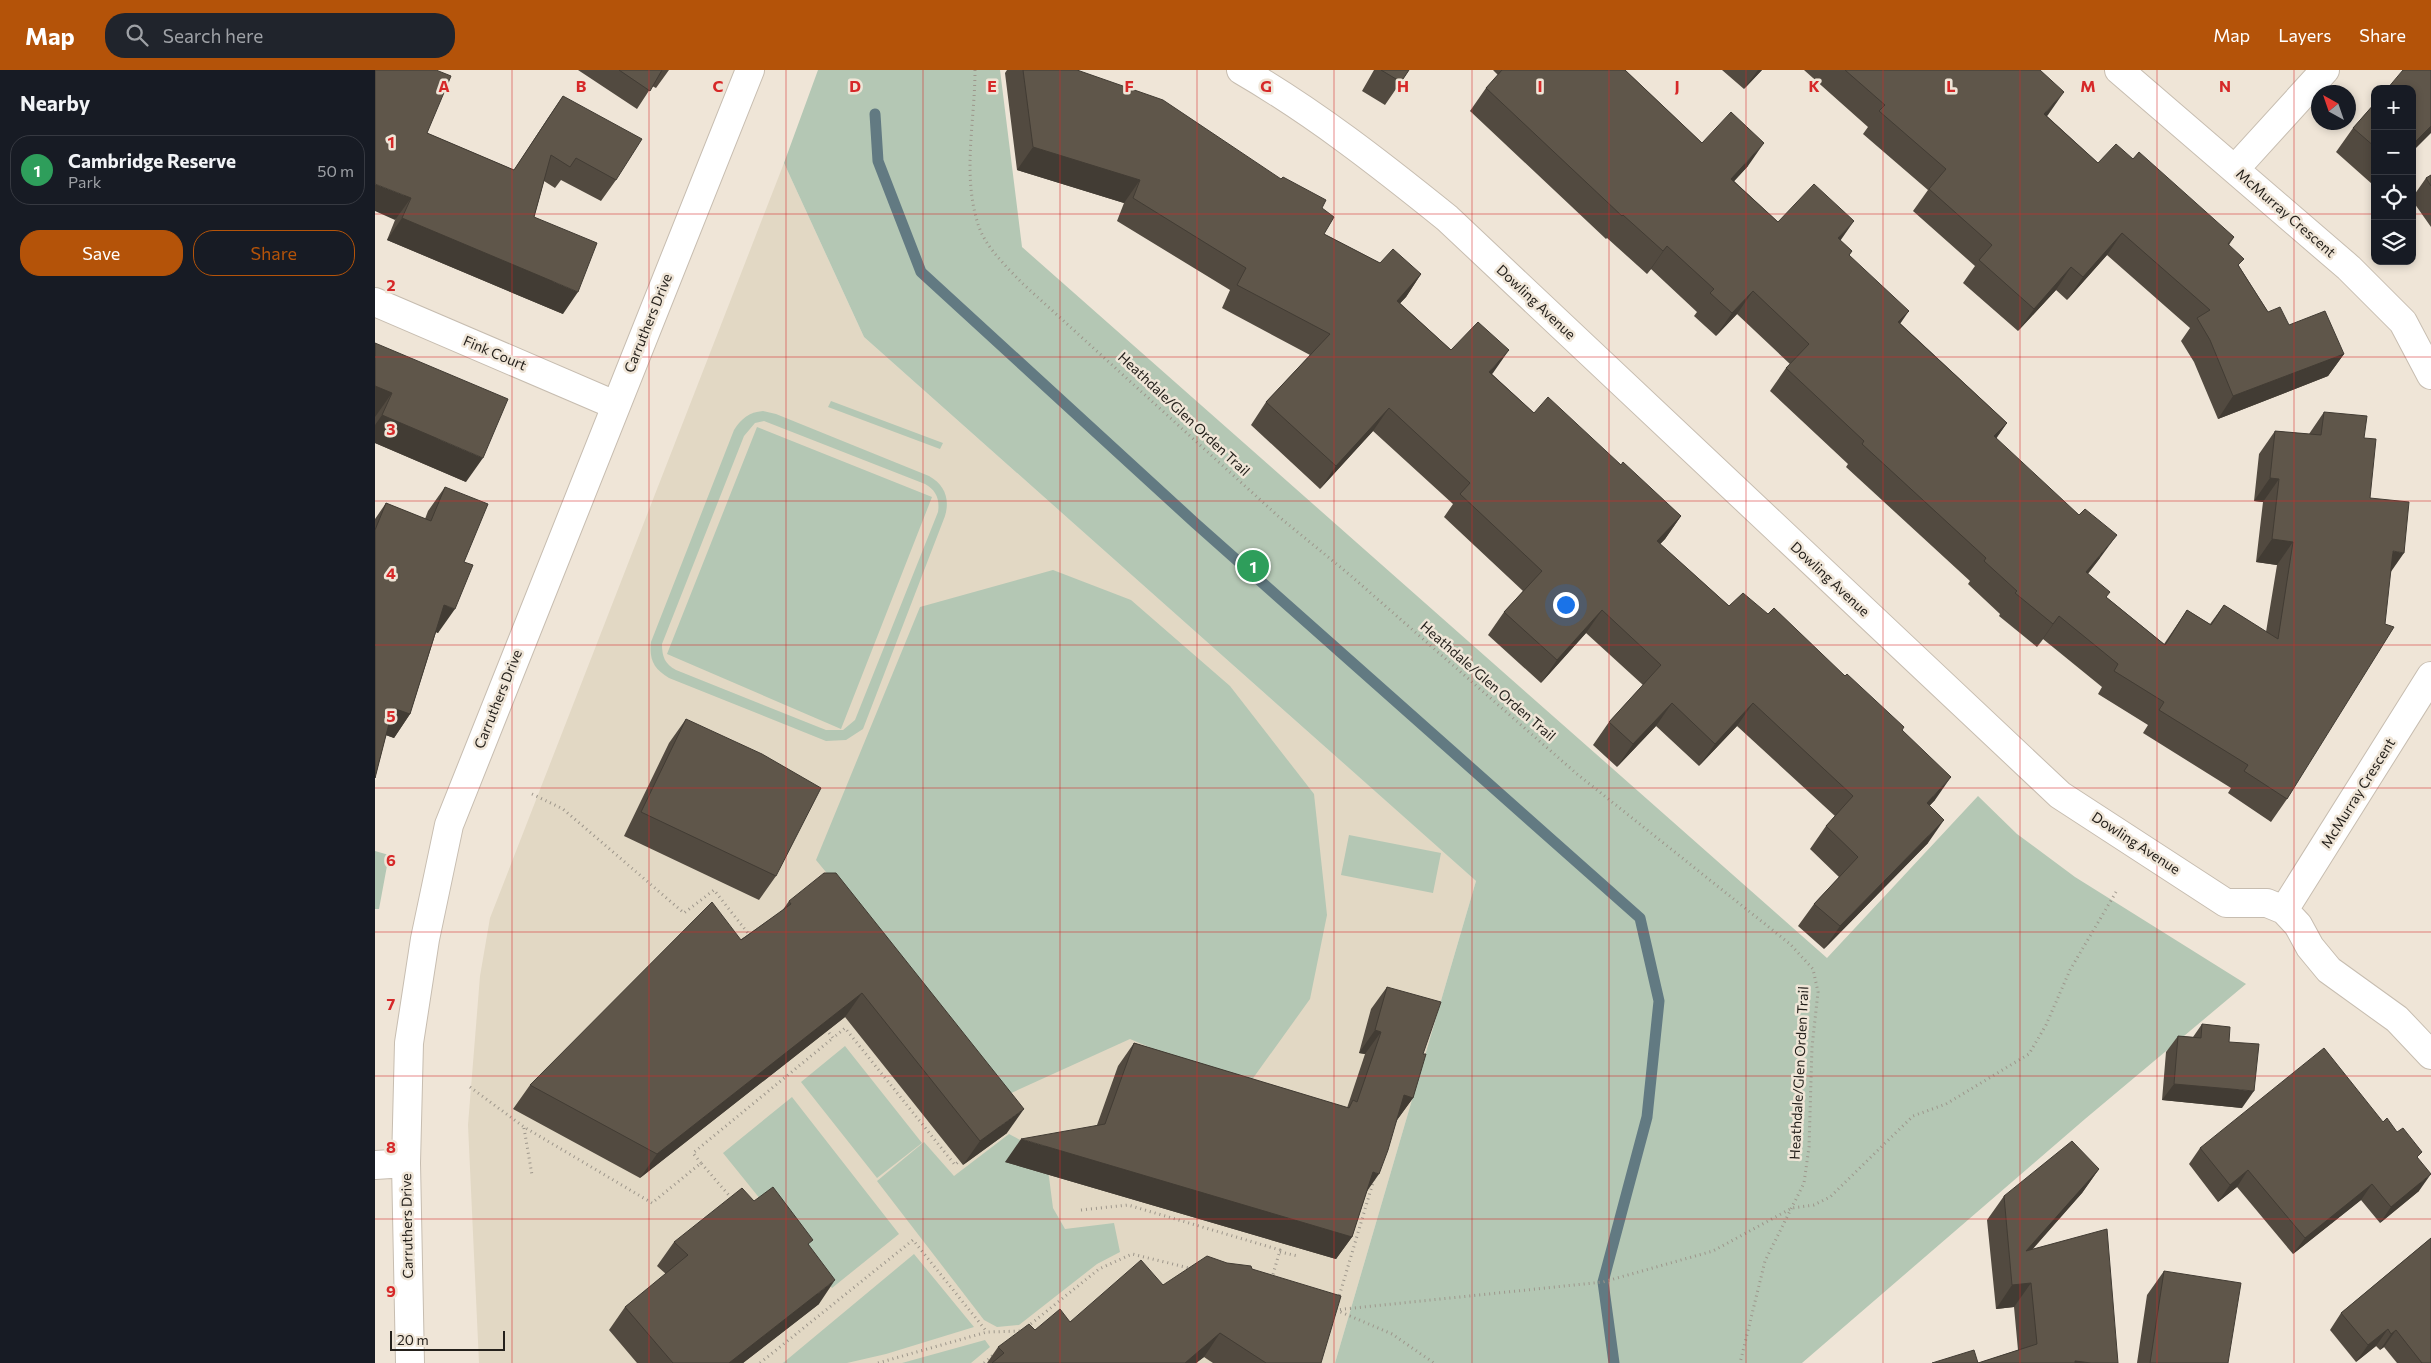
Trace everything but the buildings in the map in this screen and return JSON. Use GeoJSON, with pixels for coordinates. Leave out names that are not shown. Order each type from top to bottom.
{"type":"FeatureCollection","features":[{"type":"Feature","properties":{"kind":"street","name":"Carruthers Drive"},"geometry":{"type":"LineString","coordinates":[[410,1363],[406,1163],[409,1044],[425,939],[449,825],[750,70]]}},
{"type":"Feature","properties":{"kind":"street","name":"Dowling Avenue"},"geometry":{"type":"LineString","coordinates":[[1241,70],[1291,99],[1355,144],[1447,218],[2060,795],[2226,903],[2267,903],[2284,910]]}},
{"type":"Feature","properties":{"kind":"street","name":"McMurray Crescent"},"geometry":{"type":"LineString","coordinates":[[2119,70],[2349,268],[2403,322],[2431,375]]}},
{"type":"Feature","properties":{"kind":"street"},"geometry":{"type":"LineString","coordinates":[[2235,169],[2325,70]]}},
{"type":"Feature","properties":{"kind":"street","name":"Fink Court"},"geometry":{"type":"LineString","coordinates":[[375,302],[615,405]]}},
{"type":"Feature","properties":{"kind":"street","name":"McMurray Crescent"},"geometry":{"type":"LineString","coordinates":[[2284,910],[2431,676]]}},
{"type":"Feature","properties":{"kind":"street"},"geometry":{"type":"LineString","coordinates":[[2284,910],[2299,925],[2310,947],[2329,970],[2397,1019],[2431,1055]]}},
{"type":"Feature","properties":{"kind":"street"},"geometry":{"type":"LineString","coordinates":[[375,1165],[406,1163]]}},
{"type":"Feature","properties":{"kind":"path","name":"Heathdale/Glen Orden Trail"},"geometry":{"type":"LineString","coordinates":[[975,70],[971,131],[971,188],[978,225],[995,252],[1022,283],[1278,516],[1350,575],[1577,774],[1790,944],[1813,970],[1817,992],[1812,1047],[1809,1147],[1804,1183],[1765,1261],[1741,1363]]}},
{"type":"Feature","properties":{"kind":"path"},"geometry":{"type":"LineString","coordinates":[[532,794],[563,809],[684,913],[714,890],[756,942]]}},
{"type":"Feature","properties":{"kind":"path"},"geometry":{"type":"LineString","coordinates":[[1335,1310],[1603,1282],[1713,1251],[1791,1208],[1814,1204],[1830,1197],[1913,1116],[1946,1104],[2029,1054],[2046,1025],[2070,970],[2117,892]]}},
{"type":"Feature","properties":{"kind":"path"},"geometry":{"type":"LineString","coordinates":[[821,1023],[833,1038]]}},
{"type":"Feature","properties":{"kind":"path"},"geometry":{"type":"LineString","coordinates":[[736,1204],[693,1152],[845,1028],[955,1166],[959,1161]]}},
{"type":"Feature","properties":{"kind":"path"},"geometry":{"type":"LineString","coordinates":[[470,1086],[524,1127],[652,1203],[701,1163]]}},
{"type":"Feature","properties":{"kind":"path"},"geometry":{"type":"LineString","coordinates":[[524,1127],[531,1175]]}},
{"type":"Feature","properties":{"kind":"path"},"geometry":{"type":"LineString","coordinates":[[1335,1310],[1375,1175],[1372,1173]]}},
{"type":"Feature","properties":{"kind":"path"},"geometry":{"type":"LineString","coordinates":[[1081,1210],[1128,1205],[1298,1256]]}},
{"type":"Feature","properties":{"kind":"path"},"geometry":{"type":"LineString","coordinates":[[760,1363],[913,1240],[987,1332]]}},
{"type":"Feature","properties":{"kind":"path"},"geometry":{"type":"LineString","coordinates":[[1272,1280],[1280,1252]]}},
{"type":"Feature","properties":{"kind":"path"},"geometry":{"type":"LineString","coordinates":[[1014,1338],[1099,1269],[1132,1254],[1196,1270]]}},
{"type":"Feature","properties":{"kind":"path"},"geometry":{"type":"LineString","coordinates":[[1326,1307],[1393,1334],[1434,1363]]}},
{"type":"Feature","properties":{"kind":"path"},"geometry":{"type":"LineString","coordinates":[[879,1363],[987,1332],[1021,1332]]}},
{"type":"Feature","properties":{"kind":"path"},"geometry":{"type":"LineString","coordinates":[[984,1363],[999,1351]]}},
{"type":"Feature","properties":{"kind":"shaded area"},"geometry":{"type":"Polygon","coordinates":[[[784,163],[864,337],[1476,881],[1335,1363],[479,1363],[468,1125],[480,976],[490,918],[784,163]]]}},
{"type":"Feature","properties":{"kind":"green space"},"geometry":{"type":"Polygon","coordinates":[[[818,70],[1000,70],[1022,247],[1827,958],[1978,796],[2017,834],[2075,877],[2246,984],[2085,1119],[1802,1363],[1335,1363],[1476,881],[864,337],[784,163],[818,70]]]}},
{"type":"Feature","properties":{"kind":"green space"},"geometry":{"type":"Polygon","coordinates":[[[831,401],[943,443],[940,449],[828,407],[831,401]]]}},
{"type":"Feature","properties":{"kind":"green space"},"geometry":{"type":"Polygon","coordinates":[[[763,411],[776,414],[929,476],[939,484],[945,493],[947,504],[945,516],[863,729],[846,740],[826,741],[669,678],[656,667],[652,659],[651,642],[734,430],[746,417],[763,411]],[[764,421],[755,423],[744,436],[662,644],[667,663],[676,670],[826,730],[843,730],[855,720],[938,512],[936,495],[925,484],[764,421]]]}},
{"type":"Feature","properties":{"kind":"green space"},"geometry":{"type":"Polygon","coordinates":[[[757,427],[932,497],[841,729],[667,654],[757,427]]]}},
{"type":"Feature","properties":{"kind":"green space"},"geometry":{"type":"Polygon","coordinates":[[[1053,570],[1131,600],[1230,686],[1314,794],[1327,915],[1310,999],[1246,1088],[1130,1039],[1009,1094],[816,860],[920,607],[1053,570]]]}},
{"type":"Feature","properties":{"kind":"green space"},"geometry":{"type":"Polygon","coordinates":[[[1349,835],[1441,853],[1433,893],[1341,875],[1349,835]]]}},
{"type":"Feature","properties":{"kind":"green space"},"geometry":{"type":"Polygon","coordinates":[[[375,851],[389,855],[379,909],[375,909],[375,851]]]}},
{"type":"Feature","properties":{"kind":"green space"},"geometry":{"type":"Polygon","coordinates":[[[845,1046],[922,1143],[877,1178],[801,1082],[845,1046]]]}},
{"type":"Feature","properties":{"kind":"green space"},"geometry":{"type":"Polygon","coordinates":[[[792,1097],[899,1234],[832,1288],[723,1153],[792,1097]]]}},
{"type":"Feature","properties":{"kind":"green space"},"geometry":{"type":"Polygon","coordinates":[[[1009,1134],[1046,1154],[1053,1208],[1065,1229],[1114,1223],[1120,1252],[1097,1264],[1019,1325],[997,1327],[984,1320],[877,1181],[924,1142],[954,1176],[1009,1134]]]}},
{"type":"Feature","properties":{"kind":"green space"},"geometry":{"type":"Polygon","coordinates":[[[914,1254],[974,1327],[886,1354],[847,1363],[783,1363],[914,1254]]]}},
{"type":"Feature","properties":{"kind":"green space"},"geometry":{"type":"Polygon","coordinates":[[[985,1340],[990,1347],[971,1363],[902,1363],[985,1340]]]}},
{"type":"Feature","properties":{"kind":"waterway"},"geometry":{"type":"LineString","coordinates":[[875,114],[878,161],[921,272],[1195,523],[1640,918],[1659,1001],[1647,1117],[1603,1282],[1614,1363]]}},
{"type":"Feature","properties":{"kind":"place","name":"Cambridge Reserve"},"geometry":{"type":"Point","coordinates":[1253,566]}}]}
